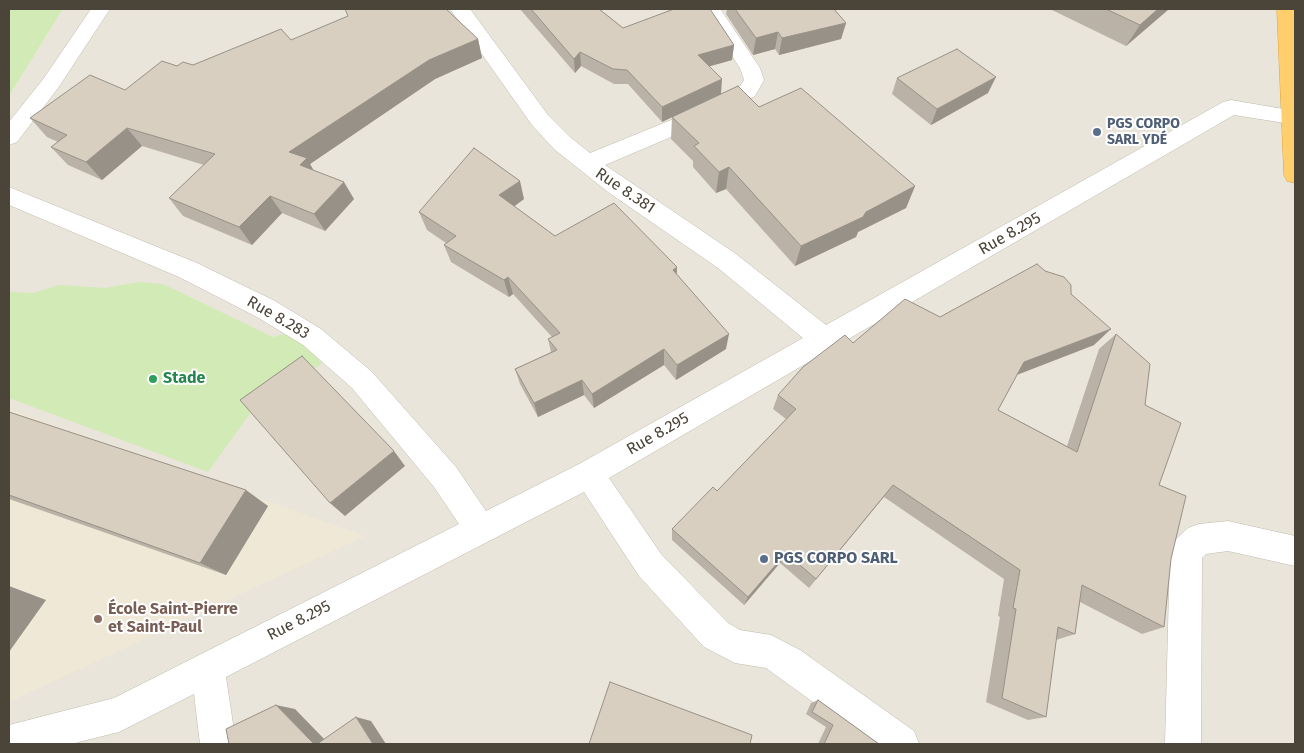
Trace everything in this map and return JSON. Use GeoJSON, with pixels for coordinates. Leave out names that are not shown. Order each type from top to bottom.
{"type":"FeatureCollection","features":[{"type":"Feature","properties":{"kind":"highway"},"geometry":{"type":"LineString","coordinates":[[1287,9],[1295,175]]}},
{"type":"Feature","properties":{"kind":"street"},"geometry":{"type":"LineString","coordinates":[[9,137],[51,82],[100,9]]}},
{"type":"Feature","properties":{"kind":"street","name":"Rue 8.381"},"geometry":{"type":"LineString","coordinates":[[460,9],[540,120],[586,164],[727,261],[773,296],[824,340]]}},
{"type":"Feature","properties":{"kind":"street"},"geometry":{"type":"LineString","coordinates":[[586,164],[689,121],[748,91],[754,80],[750,68],[714,14]]}},
{"type":"Feature","properties":{"kind":"street","name":"Rue 8.295"},"geometry":{"type":"LineString","coordinates":[[9,743],[119,714],[589,474],[1231,107],[1291,117]]}},
{"type":"Feature","properties":{"kind":"street","name":"Rue 8.283"},"geometry":{"type":"LineString","coordinates":[[9,196],[188,270],[266,309],[312,337],[362,380],[445,477],[480,528]]}},
{"type":"Feature","properties":{"kind":"street"},"geometry":{"type":"LineString","coordinates":[[589,474],[650,565],[716,635],[735,646],[754,648],[779,657],[901,744]]}},
{"type":"Feature","properties":{"kind":"street"},"geometry":{"type":"LineString","coordinates":[[1183,744],[1186,551],[1199,539],[1228,536],[1295,551]]}},
{"type":"Feature","properties":{"kind":"street"},"geometry":{"type":"LineString","coordinates":[[208,668],[218,744]]}},
{"type":"Feature","properties":{"kind":"shaded area"},"geometry":{"type":"Polygon","coordinates":[[[63,9],[1295,9],[1295,744],[9,744],[9,96],[63,9]]]}},
{"type":"Feature","properties":{"kind":"shaded area","name":"École Saint-Pierre et Saint-Paul"},"geometry":{"type":"Polygon","coordinates":[[[9,409],[365,536],[9,702],[9,409]]]}},
{"type":"Feature","properties":{"kind":"green space"},"geometry":{"type":"Polygon","coordinates":[[[9,9],[63,9],[9,96],[9,9]]]}},
{"type":"Feature","properties":{"kind":"green space"},"geometry":{"type":"Polygon","coordinates":[[[139,282],[163,284],[273,337],[291,332],[322,363],[249,415],[208,472],[9,398],[9,292],[33,293],[59,285],[105,288],[139,282]]]}},
{"type":"Feature","properties":{"kind":"building"},"geometry":{"type":"Polygon","coordinates":[[[345,9],[446,9],[478,39],[429,60],[289,152],[307,158],[300,165],[344,182],[314,214],[270,196],[239,227],[169,198],[215,154],[127,128],[86,162],[51,147],[67,135],[30,118],[90,75],[125,90],[162,61],[177,66],[183,62],[193,65],[281,29],[291,40],[348,16],[345,9]]]}},
{"type":"Feature","properties":{"kind":"building"},"geometry":{"type":"Polygon","coordinates":[[[531,9],[599,9],[623,28],[674,9],[710,9],[734,45],[698,55],[722,79],[662,107],[627,70],[613,69],[580,52],[574,59],[531,9]]]}},
{"type":"Feature","properties":{"kind":"building"},"geometry":{"type":"Polygon","coordinates":[[[735,9],[834,9],[846,23],[782,38],[778,32],[756,38],[735,9]]]}},
{"type":"Feature","properties":{"kind":"building"},"geometry":{"type":"Polygon","coordinates":[[[1106,9],[1158,9],[1140,25],[1106,9]]]}},
{"type":"Feature","properties":{"kind":"building"},"geometry":{"type":"Polygon","coordinates":[[[957,49],[996,77],[937,109],[897,78],[957,49]]]}},
{"type":"Feature","properties":{"kind":"building"},"geometry":{"type":"Polygon","coordinates":[[[738,86],[759,107],[801,88],[915,186],[866,212],[863,217],[801,246],[729,167],[719,172],[694,146],[699,143],[672,117],[738,86]]]}},
{"type":"Feature","properties":{"kind":"building"},"geometry":{"type":"Polygon","coordinates":[[[474,148],[520,181],[499,195],[555,236],[614,203],[677,267],[673,270],[729,334],[677,365],[664,349],[592,394],[582,380],[534,403],[515,369],[557,350],[548,339],[560,333],[508,277],[504,280],[444,245],[456,236],[419,212],[474,148]]]}},
{"type":"Feature","properties":{"kind":"building"},"geometry":{"type":"Polygon","coordinates":[[[1037,264],[1045,271],[1064,277],[1071,285],[1071,294],[1111,329],[1024,362],[998,410],[1077,452],[1116,334],[1150,364],[1145,405],[1181,423],[1159,485],[1186,496],[1171,559],[1164,627],[1082,585],[1075,634],[1058,627],[1046,717],[1002,698],[1016,609],[1013,608],[1020,570],[893,485],[816,579],[786,553],[748,597],[672,529],[713,487],[717,491],[796,409],[778,395],[803,367],[845,335],[853,343],[905,299],[940,317],[1037,264]]]}},
{"type":"Feature","properties":{"kind":"building"},"geometry":{"type":"Polygon","coordinates":[[[302,356],[394,451],[330,503],[240,400],[302,356]]]}},
{"type":"Feature","properties":{"kind":"building"},"geometry":{"type":"Polygon","coordinates":[[[9,412],[246,490],[200,563],[9,495],[9,412]]]}},
{"type":"Feature","properties":{"kind":"building"},"geometry":{"type":"Polygon","coordinates":[[[610,682],[752,735],[750,744],[589,744],[610,682]]]}},
{"type":"Feature","properties":{"kind":"building"},"geometry":{"type":"Polygon","coordinates":[[[818,700],[879,744],[824,744],[833,725],[812,712],[818,700]]]}},
{"type":"Feature","properties":{"kind":"building"},"geometry":{"type":"Polygon","coordinates":[[[276,705],[314,744],[229,744],[226,729],[276,705]]]}},
{"type":"Feature","properties":{"kind":"building"},"geometry":{"type":"Polygon","coordinates":[[[356,717],[373,744],[317,744],[356,717]]]}},
{"type":"Feature","properties":{"kind":"place","name":"PGS CORPO SARL YDÉ"},"geometry":{"type":"Point","coordinates":[1097,132]}},
{"type":"Feature","properties":{"kind":"place","name":"Stade"},"geometry":{"type":"Point","coordinates":[153,379]}},
{"type":"Feature","properties":{"kind":"place","name":"PGS CORPO SARL"},"geometry":{"type":"Point","coordinates":[764,559]}},
{"type":"Feature","properties":{"kind":"place","name":"École Saint-Pierre et Saint-Paul"},"geometry":{"type":"Point","coordinates":[98,619]}}]}
